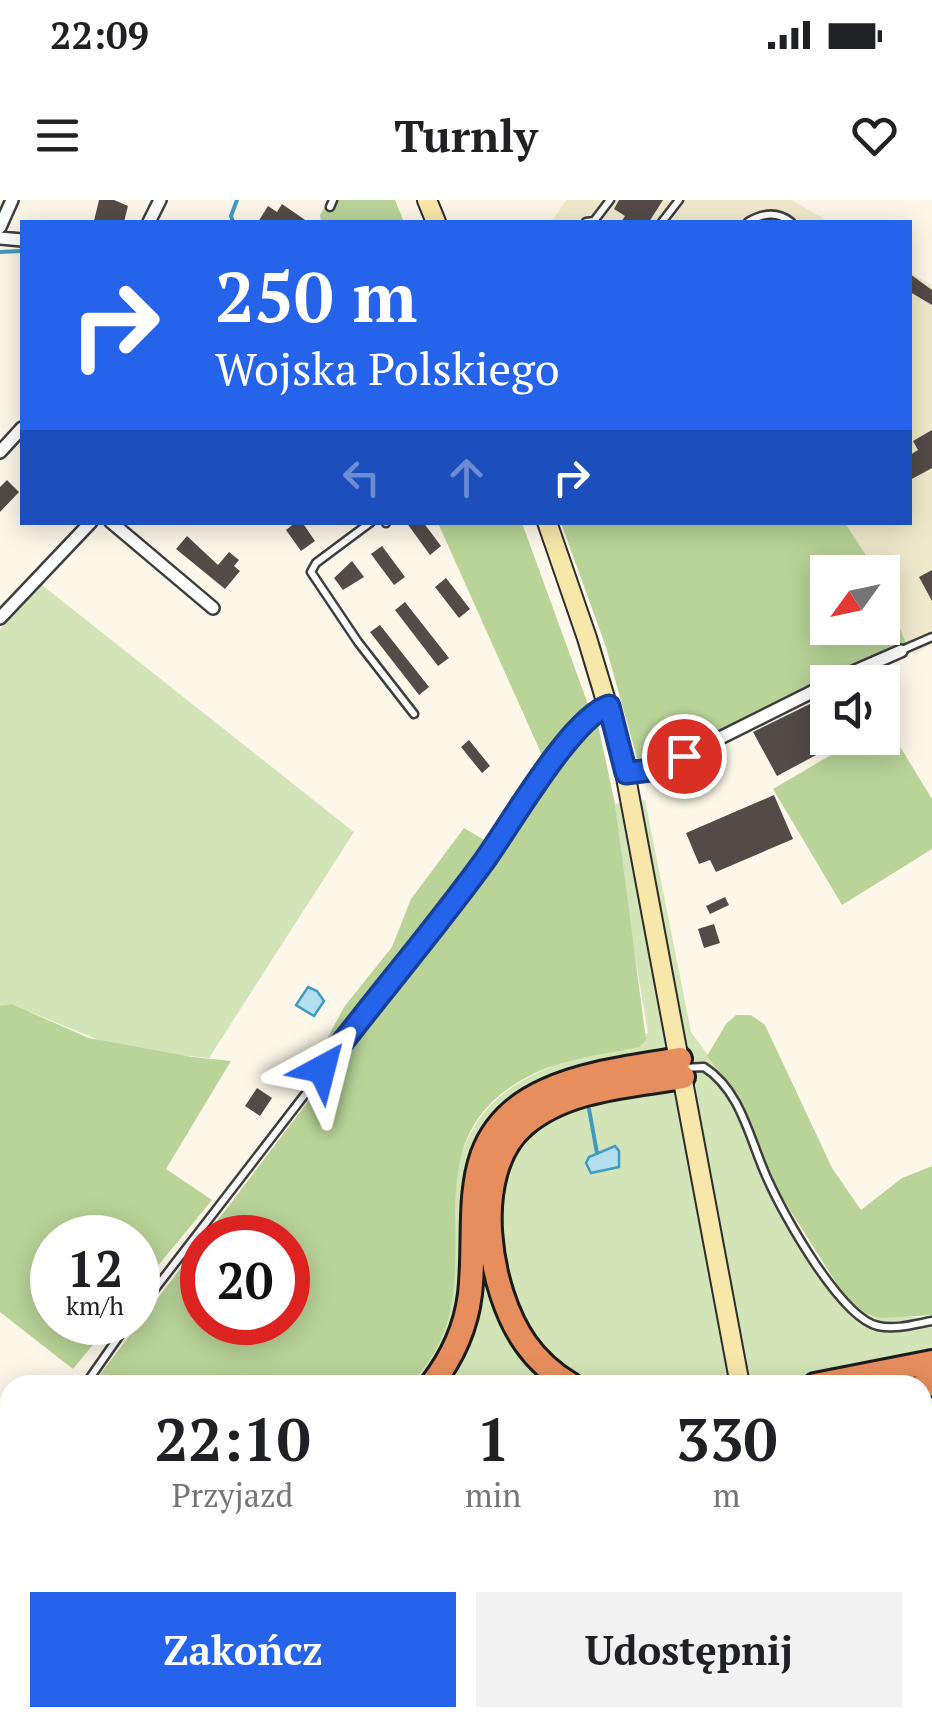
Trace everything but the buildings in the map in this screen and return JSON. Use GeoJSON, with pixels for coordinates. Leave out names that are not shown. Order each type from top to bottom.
{"type":"FeatureCollection","features":[{"type":"Feature","properties":{"kind":"highway"},"geometry":{"type":"LineString","coordinates":[[438,1375],[453,1352],[465,1320],[470,1288],[473,1186],[482,1154],[498,1126],[533,1097],[561,1084],[681,1068]]}},
{"type":"Feature","properties":{"kind":"highway"},"geometry":{"type":"LineString","coordinates":[[559,1375],[534,1354],[510,1313],[490,1223],[488,1201],[494,1172],[518,1130],[551,1107],[681,1068]]}},
{"type":"Feature","properties":{"kind":"highway"},"geometry":{"type":"LineString","coordinates":[[866,1375],[932,1362]]}},
{"type":"Feature","properties":{"kind":"street"},"geometry":{"type":"LineString","coordinates":[[0,227],[12,200]]}},
{"type":"Feature","properties":{"kind":"street"},"geometry":{"type":"LineString","coordinates":[[0,452],[20,430]]}},
{"type":"Feature","properties":{"kind":"street"},"geometry":{"type":"LineString","coordinates":[[0,618],[88,525]]}},
{"type":"Feature","properties":{"kind":"street"},"geometry":{"type":"LineString","coordinates":[[115,525],[213,608]]}},
{"type":"Feature","properties":{"kind":"street"},"geometry":{"type":"LineString","coordinates":[[548,525],[609,706],[626,773],[738,1375]]}},
{"type":"Feature","properties":{"kind":"street"},"geometry":{"type":"LineString","coordinates":[[870,665],[901,651]]}},
{"type":"Feature","properties":{"kind":"street"},"geometry":{"type":"LineString","coordinates":[[626,773],[658,769],[810,693]]}},
{"type":"Feature","properties":{"kind":"lane"},"geometry":{"type":"LineString","coordinates":[[664,220],[679,200]]}},
{"type":"Feature","properties":{"kind":"lane"},"geometry":{"type":"LineString","coordinates":[[751,220],[772,214],[788,220]]}},
{"type":"Feature","properties":{"kind":"lane"},"geometry":{"type":"LineString","coordinates":[[366,525],[335,544],[312,567],[314,578],[414,714]]}},
{"type":"Feature","properties":{"kind":"lane"},"geometry":{"type":"LineString","coordinates":[[901,651],[932,637]]}},
{"type":"Feature","properties":{"kind":"lane"},"geometry":{"type":"LineString","coordinates":[[160,1282],[473,876],[548,766],[595,710],[609,706]]}},
{"type":"Feature","properties":{"kind":"lane"},"geometry":{"type":"LineString","coordinates":[[681,1068],[704,1068],[727,1086],[769,1184],[834,1292],[849,1310],[878,1326],[932,1321]]}},
{"type":"Feature","properties":{"kind":"lane"},"geometry":{"type":"LineString","coordinates":[[92,1375],[113,1345]]}},
{"type":"Feature","properties":{"kind":"shaded area"},"geometry":{"type":"Polygon","coordinates":[[[566,200],[792,200],[826,220],[553,220],[566,200]]]}},
{"type":"Feature","properties":{"kind":"shaded area"},"geometry":{"type":"Polygon","coordinates":[[[912,273],[932,285],[932,645],[912,655],[900,626],[900,555],[866,555],[846,525],[912,525],[912,273]]]}},
{"type":"Feature","properties":{"kind":"green space"},"geometry":{"type":"Polygon","coordinates":[[[329,200],[395,200],[403,220],[321,220],[329,200]]]}},
{"type":"Feature","properties":{"kind":"green space"},"geometry":{"type":"Polygon","coordinates":[[[439,525],[523,525],[589,707],[545,762],[439,525]]]}},
{"type":"Feature","properties":{"kind":"green space"},"geometry":{"type":"Polygon","coordinates":[[[562,525],[846,525],[866,555],[810,555],[810,645],[900,645],[900,628],[907,645],[860,665],[810,665],[810,686],[674,756],[637,758],[606,647],[562,525]]]}},
{"type":"Feature","properties":{"kind":"green space"},"geometry":{"type":"Polygon","coordinates":[[[42,585],[354,832],[209,1058],[121,1049],[30,1012],[0,1017],[0,629],[42,585]]]}},
{"type":"Feature","properties":{"kind":"green space"},"geometry":{"type":"Polygon","coordinates":[[[598,725],[615,804],[646,1040],[639,1047],[586,1057],[535,1073],[491,1103],[467,1138],[457,1177],[451,1305],[438,1347],[416,1375],[100,1375],[122,1345],[160,1345],[160,1295],[180,1269],[180,1345],[310,1345],[310,1215],[222,1215],[310,1099],[311,1069],[344,1007],[392,947],[411,899],[464,828],[496,847],[586,728],[598,725]]]}},
{"type":"Feature","properties":{"kind":"green space"},"geometry":{"type":"Polygon","coordinates":[[[900,747],[932,799],[932,849],[842,905],[773,789],[831,755],[900,755],[900,747]]]}},
{"type":"Feature","properties":{"kind":"green space"},"geometry":{"type":"Polygon","coordinates":[[[645,800],[691,1032],[731,1086],[773,1183],[852,1308],[920,1318],[932,1315],[932,1375],[417,1375],[452,1190],[463,1151],[481,1116],[529,1077],[648,1033],[625,897],[615,804],[645,800]]]}},
{"type":"Feature","properties":{"kind":"green space"},"geometry":{"type":"Polygon","coordinates":[[[11,1004],[89,1038],[231,1061],[166,1169],[212,1200],[200,1215],[180,1215],[180,1239],[160,1263],[160,1215],[30,1215],[30,1335],[0,1312],[0,1006],[11,1004]]]}},
{"type":"Feature","properties":{"kind":"green space"},"geometry":{"type":"Polygon","coordinates":[[[736,1015],[751,1015],[765,1025],[832,1168],[861,1210],[902,1178],[932,1166],[932,1315],[879,1318],[852,1308],[773,1183],[731,1086],[707,1056],[736,1015]]]}},
{"type":"Feature","properties":{"kind":"green space"},"geometry":{"type":"Polygon","coordinates":[[[42,1345],[93,1345],[73,1369],[42,1345]]]}},
{"type":"Feature","properties":{"kind":"water"},"geometry":{"type":"Polygon","coordinates":[[[308,987],[324,1001],[314,1016],[296,1005],[308,987]]]}},
{"type":"Feature","properties":{"kind":"water"},"geometry":{"type":"Polygon","coordinates":[[[615,1146],[619,1167],[591,1173],[586,1163],[589,1157],[615,1146]]]}},
{"type":"Feature","properties":{"kind":"waterway"},"geometry":{"type":"LineString","coordinates":[[232,220],[237,200]]}},
{"type":"Feature","properties":{"kind":"waterway"},"geometry":{"type":"LineString","coordinates":[[0,252],[20,251]]}},
{"type":"Feature","properties":{"kind":"waterway"},"geometry":{"type":"LineString","coordinates":[[589,1109],[597,1153]]}},
{"type":"Feature","properties":{"kind":"route"},"geometry":{"type":"LineString","coordinates":[[322,1069],[484,861],[548,766],[595,710],[609,706],[626,773],[658,769],[684,756]]}}]}
